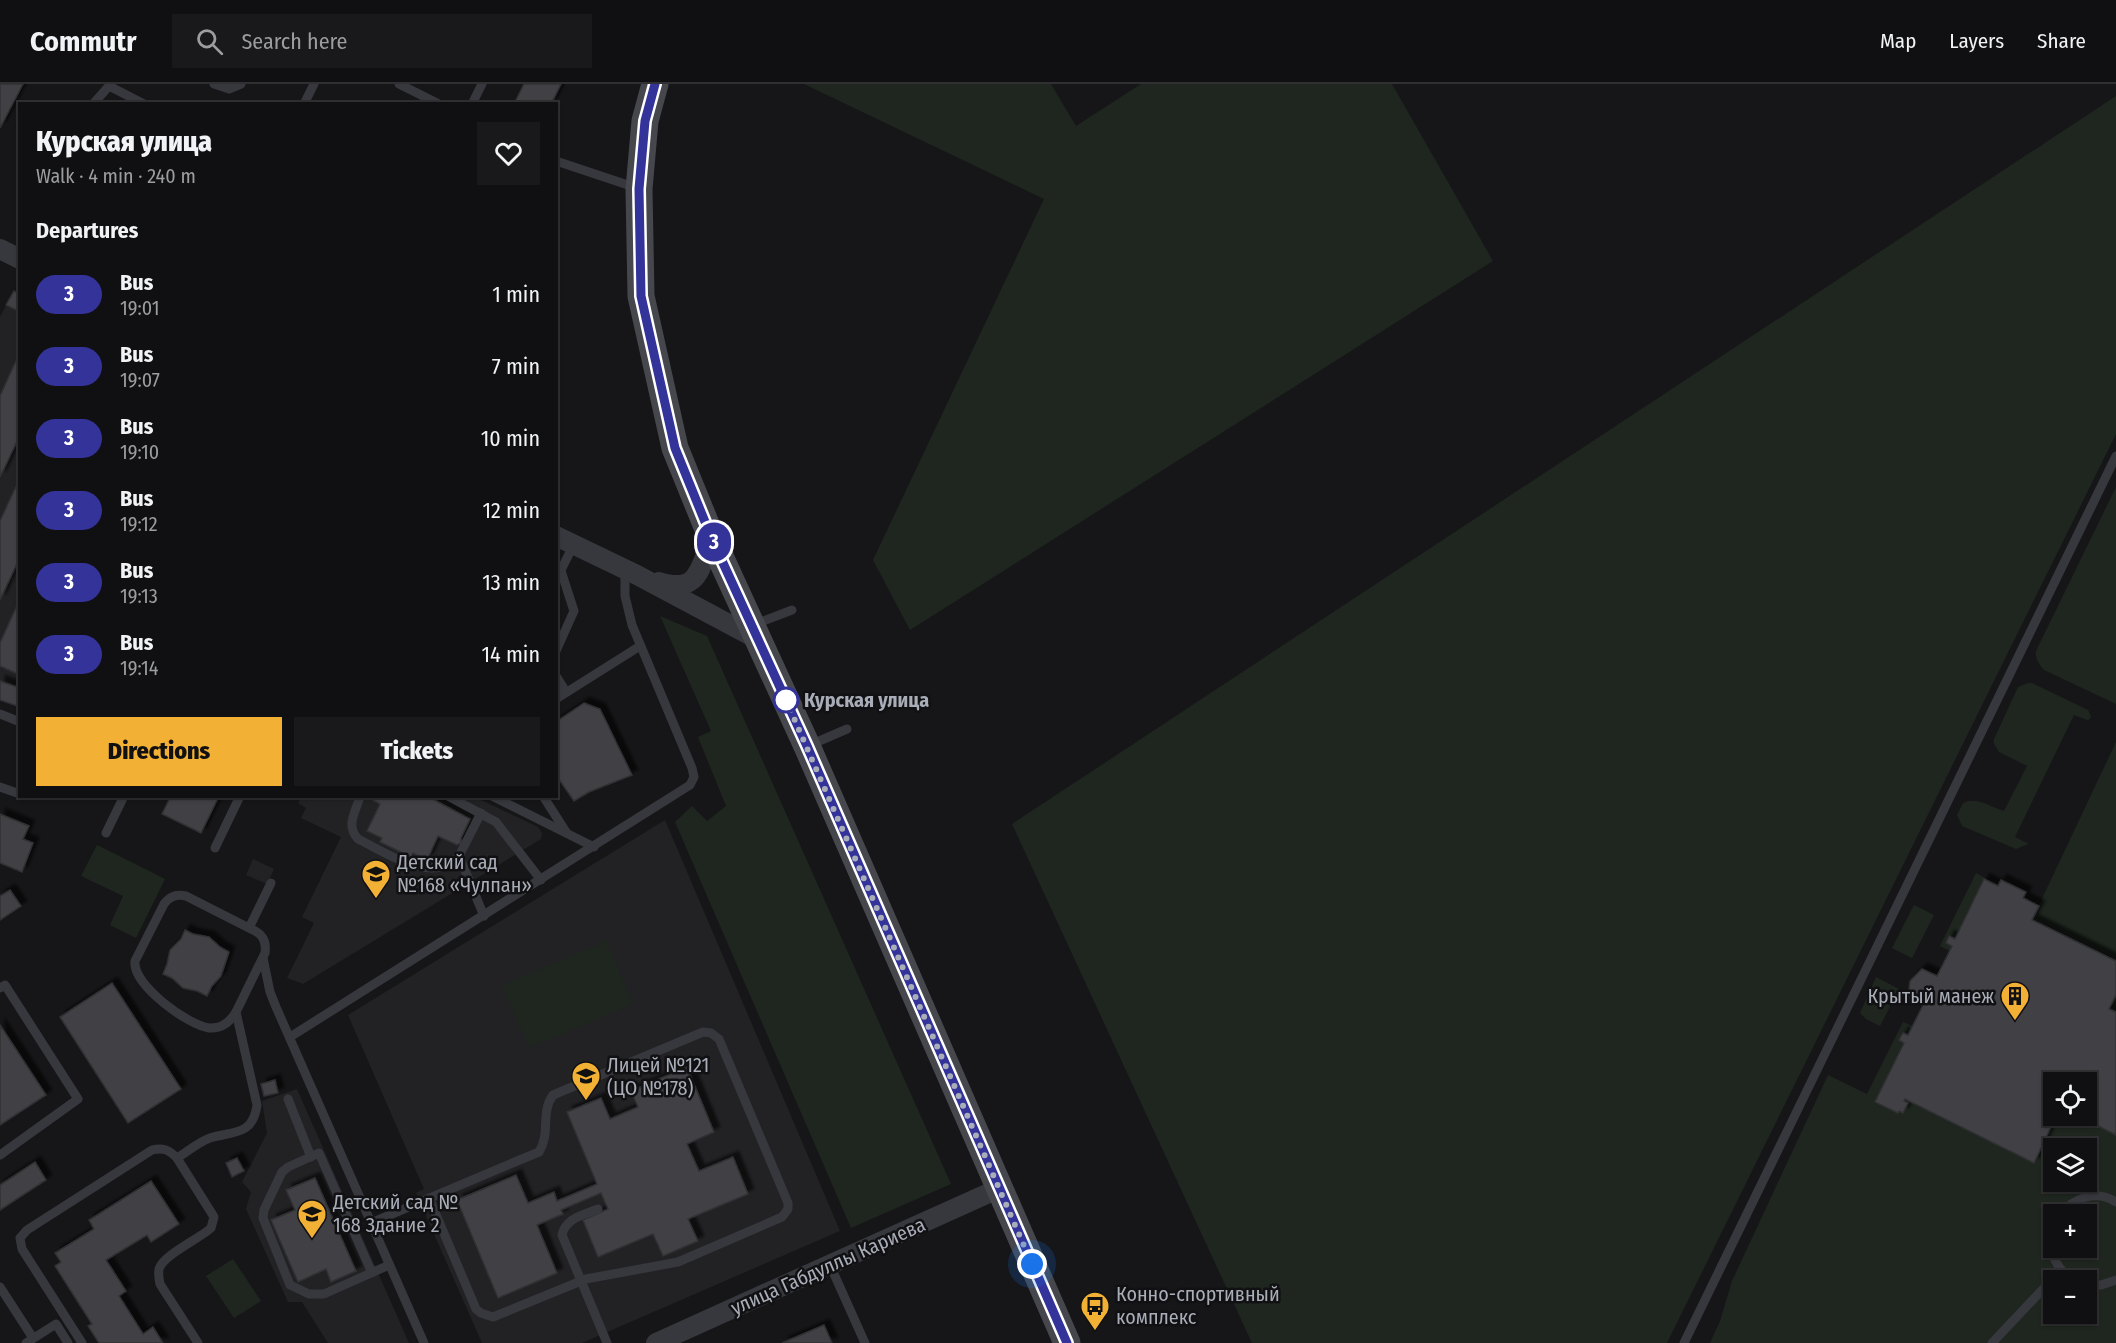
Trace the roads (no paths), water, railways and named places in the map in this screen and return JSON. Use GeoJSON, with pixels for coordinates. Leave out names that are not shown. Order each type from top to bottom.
{"type":"FeatureCollection","features":[{"type":"Feature","properties":{"kind":"main road"},"geometry":{"type":"LineString","coordinates":[[655,84],[645,121],[639,189],[641,296],[675,448],[712,539],[807,746],[1067,1343]]}},
{"type":"Feature","properties":{"kind":"street"},"geometry":{"type":"LineString","coordinates":[[631,572],[670,585],[688,585],[694,580],[712,539]]}},
{"type":"Feature","properties":{"kind":"street"},"geometry":{"type":"LineString","coordinates":[[565,540],[754,632]]}},
{"type":"Feature","properties":{"kind":"street","name":"улица Габдуллы Кариева"},"geometry":{"type":"LineString","coordinates":[[656,1343],[1000,1188]]}},
{"type":"Feature","properties":{"kind":"lane"},"geometry":{"type":"LineString","coordinates":[[214,84],[229,89],[241,84]]}},
{"type":"Feature","properties":{"kind":"lane"},"geometry":{"type":"LineString","coordinates":[[305,102],[314,84]]}},
{"type":"Feature","properties":{"kind":"lane"},"geometry":{"type":"LineString","coordinates":[[399,84],[435,102]]}},
{"type":"Feature","properties":{"kind":"lane"},"geometry":{"type":"LineString","coordinates":[[473,102],[482,84]]}},
{"type":"Feature","properties":{"kind":"lane"},"geometry":{"type":"LineString","coordinates":[[95,102],[110,85],[140,102]]}},
{"type":"Feature","properties":{"kind":"lane"},"geometry":{"type":"LineString","coordinates":[[558,162],[639,189]]}},
{"type":"Feature","properties":{"kind":"lane"},"geometry":{"type":"LineString","coordinates":[[1684,1343],[2116,456]]}},
{"type":"Feature","properties":{"kind":"lane"},"geometry":{"type":"LineString","coordinates":[[558,647],[574,611],[558,573],[565,540]]}},
{"type":"Feature","properties":{"kind":"lane"},"geometry":{"type":"LineString","coordinates":[[290,1037],[690,786],[694,777],[692,768],[640,646],[627,606],[625,596],[631,572]]}},
{"type":"Feature","properties":{"kind":"lane"},"geometry":{"type":"LineString","coordinates":[[754,632],[792,610]]}},
{"type":"Feature","properties":{"kind":"lane"},"geometry":{"type":"LineString","coordinates":[[558,698],[640,646]]}},
{"type":"Feature","properties":{"kind":"lane"},"geometry":{"type":"LineString","coordinates":[[558,679],[566,692]]}},
{"type":"Feature","properties":{"kind":"lane"},"geometry":{"type":"LineString","coordinates":[[0,714],[18,721]]}},
{"type":"Feature","properties":{"kind":"lane"},"geometry":{"type":"LineString","coordinates":[[807,746],[847,729]]}},
{"type":"Feature","properties":{"kind":"lane"},"geometry":{"type":"LineString","coordinates":[[0,787],[18,793]]}},
{"type":"Feature","properties":{"kind":"lane"},"geometry":{"type":"LineString","coordinates":[[106,833],[123,798]]}},
{"type":"Feature","properties":{"kind":"lane"},"geometry":{"type":"LineString","coordinates":[[215,848],[239,798]]}},
{"type":"Feature","properties":{"kind":"lane"},"geometry":{"type":"LineString","coordinates":[[359,798],[351,823],[358,839],[417,868],[443,866],[454,862],[481,813]]}},
{"type":"Feature","properties":{"kind":"lane"},"geometry":{"type":"LineString","coordinates":[[452,798],[499,825],[541,880]]}},
{"type":"Feature","properties":{"kind":"lane"},"geometry":{"type":"LineString","coordinates":[[496,798],[594,847]]}},
{"type":"Feature","properties":{"kind":"lane"},"geometry":{"type":"LineString","coordinates":[[544,798],[567,834]]}},
{"type":"Feature","properties":{"kind":"lane"},"geometry":{"type":"LineString","coordinates":[[459,856],[484,916]]}},
{"type":"Feature","properties":{"kind":"lane"},"geometry":{"type":"LineString","coordinates":[[249,928],[271,883]]}},
{"type":"Feature","properties":{"kind":"lane"},"geometry":{"type":"LineString","coordinates":[[186,896],[249,928],[258,932],[265,941],[266,947],[263,958],[236,1012],[224,1025],[208,1028],[199,1025],[159,1001],[136,970],[135,963],[164,904],[171,897],[186,896]]}},
{"type":"Feature","properties":{"kind":"lane"},"geometry":{"type":"LineString","coordinates":[[263,958],[273,998],[424,1343]]}},
{"type":"Feature","properties":{"kind":"lane"},"geometry":{"type":"LineString","coordinates":[[0,988],[5,985],[78,1099],[0,1155]]}},
{"type":"Feature","properties":{"kind":"lane"},"geometry":{"type":"LineString","coordinates":[[177,1158],[207,1140],[241,1131],[254,1117],[257,1105],[236,1012]]}},
{"type":"Feature","properties":{"kind":"lane"},"geometry":{"type":"LineString","coordinates":[[371,1223],[429,1198],[539,1152],[545,1140],[547,1106],[553,1095],[703,1032],[715,1035],[719,1039],[788,1203],[786,1213],[782,1217],[678,1262],[608,1274],[580,1282],[493,1317],[476,1309],[429,1198]]}},
{"type":"Feature","properties":{"kind":"lane"},"geometry":{"type":"LineString","coordinates":[[288,1099],[372,1273]]}},
{"type":"Feature","properties":{"kind":"lane"},"geometry":{"type":"LineString","coordinates":[[337,1146],[288,1167],[282,1172],[263,1214],[264,1224],[290,1285],[309,1294],[324,1294],[390,1265]]}},
{"type":"Feature","properties":{"kind":"lane"},"geometry":{"type":"LineString","coordinates":[[82,1343],[22,1250],[20,1244],[22,1233],[152,1150],[163,1149],[170,1151],[177,1158],[212,1212],[214,1223],[205,1234],[166,1259],[158,1275],[160,1284],[198,1343]]}},
{"type":"Feature","properties":{"kind":"lane"},"geometry":{"type":"LineString","coordinates":[[2068,1204],[2081,1198],[2096,1196],[2116,1202]]}},
{"type":"Feature","properties":{"kind":"lane"},"geometry":{"type":"LineString","coordinates":[[598,1209],[568,1222],[563,1229],[563,1240],[607,1343]]}},
{"type":"Feature","properties":{"kind":"lane"},"geometry":{"type":"LineString","coordinates":[[2053,1258],[2061,1270]]}},
{"type":"Feature","properties":{"kind":"lane"},"geometry":{"type":"LineString","coordinates":[[830,1264],[865,1343]]}},
{"type":"Feature","properties":{"kind":"lane"},"geometry":{"type":"LineString","coordinates":[[2097,1286],[2116,1280]]}},
{"type":"Feature","properties":{"kind":"lane"},"geometry":{"type":"LineString","coordinates":[[0,1287],[30,1341],[56,1324],[68,1343]]}},
{"type":"Feature","properties":{"kind":"lane"},"geometry":{"type":"LineString","coordinates":[[1992,1343],[2043,1289]]}},
{"type":"Feature","properties":{"kind":"place","name":"Курская улица"},"geometry":{"type":"Point","coordinates":[786,700]}},
{"type":"Feature","properties":{"kind":"place","name":"Детский сад №168 «Чулпан»"},"geometry":{"type":"Point","coordinates":[376,900]}},
{"type":"Feature","properties":{"kind":"place","name":"Крытый манеж"},"geometry":{"type":"Point","coordinates":[2015,1022]}},
{"type":"Feature","properties":{"kind":"place","name":"Лицей №121 (ЦО №178)"},"geometry":{"type":"Point","coordinates":[586,1102]}},
{"type":"Feature","properties":{"kind":"place","name":"Детский сад № 168 Здание 2"},"geometry":{"type":"Point","coordinates":[312,1240]}},
{"type":"Feature","properties":{"kind":"place","name":"Конно-спортивный комплекс"},"geometry":{"type":"Point","coordinates":[1095,1332]}}]}
